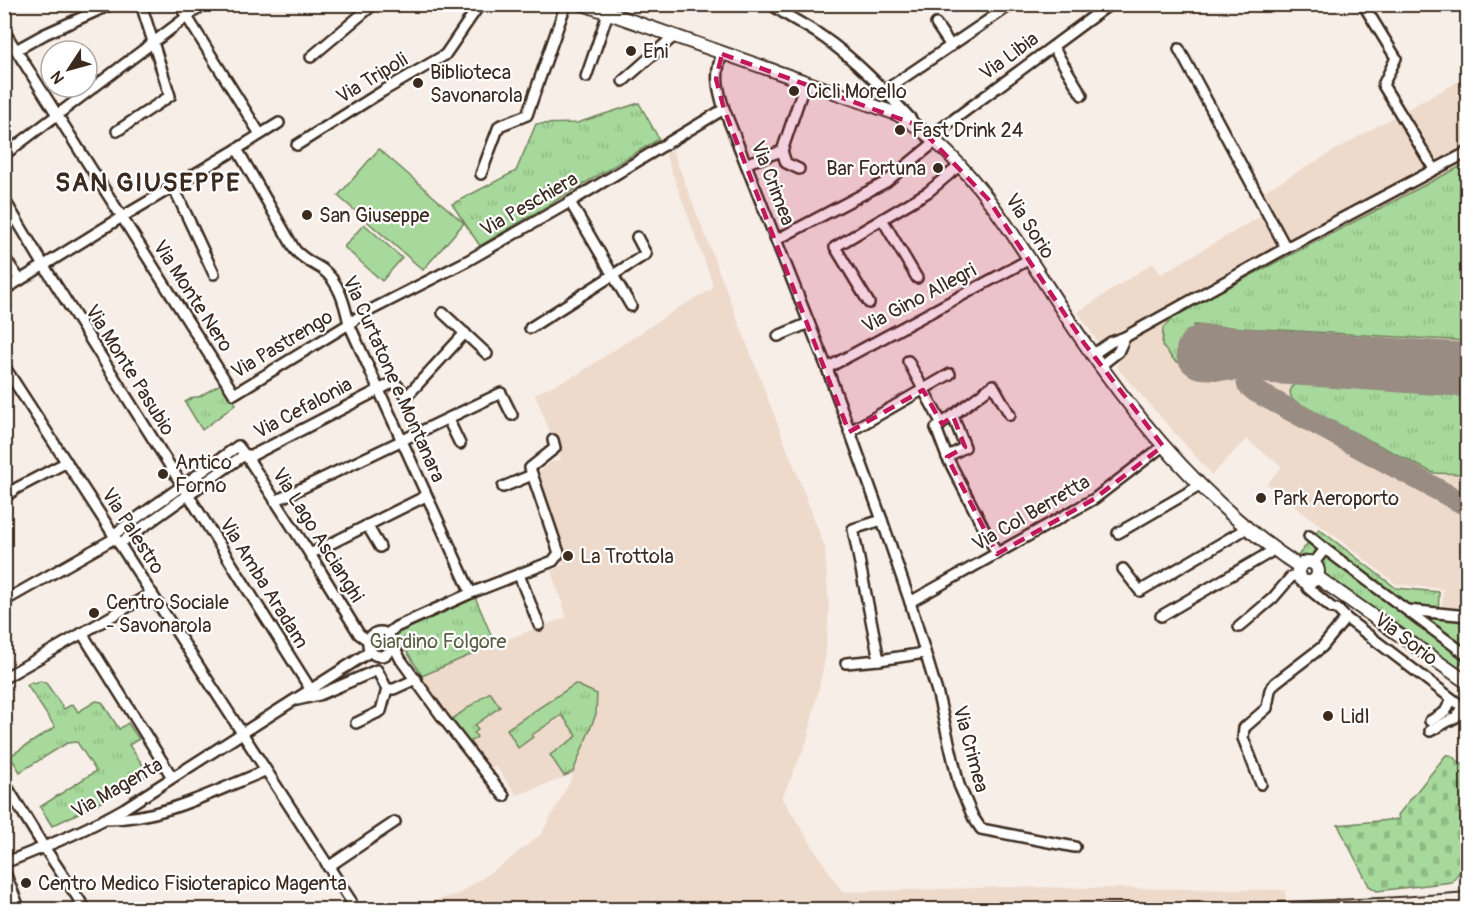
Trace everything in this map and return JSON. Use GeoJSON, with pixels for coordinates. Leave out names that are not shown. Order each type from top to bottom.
{"type":"FeatureCollection","features":[{"type":"Feature","properties":{"kind":"main road","name":"Via Sorio"},"geometry":{"type":"LineString","coordinates":[[583,4],[897,114],[917,125],[959,166],[988,199],[1092,355],[1163,446],[1245,526],[1305,575],[1318,570],[1313,564]]}},
{"type":"Feature","properties":{"kind":"main road"},"geometry":{"type":"LineString","coordinates":[[1305,575],[1348,598],[1467,683]]}},
{"type":"Feature","properties":{"kind":"street"},"geometry":{"type":"LineString","coordinates":[[16,50],[45,34],[112,4]]}},
{"type":"Feature","properties":{"kind":"street"},"geometry":{"type":"LineString","coordinates":[[117,131],[170,96],[141,4]]}},
{"type":"Feature","properties":{"kind":"street"},"geometry":{"type":"LineString","coordinates":[[179,4],[261,134]]}},
{"type":"Feature","properties":{"kind":"street"},"geometry":{"type":"LineString","coordinates":[[4,155],[204,4]]}},
{"type":"Feature","properties":{"kind":"street"},"geometry":{"type":"LineString","coordinates":[[312,57],[374,4]]}},
{"type":"Feature","properties":{"kind":"street","name":"Via Tripoli"},"geometry":{"type":"LineString","coordinates":[[297,145],[383,91],[445,56],[480,4]]}},
{"type":"Feature","properties":{"kind":"street"},"geometry":{"type":"LineString","coordinates":[[481,174],[499,126],[527,115],[566,4]]}},
{"type":"Feature","properties":{"kind":"street"},"geometry":{"type":"LineString","coordinates":[[771,4],[824,37],[882,89],[917,125]]}},
{"type":"Feature","properties":{"kind":"street"},"geometry":{"type":"LineString","coordinates":[[859,101],[951,46],[1012,4]]}},
{"type":"Feature","properties":{"kind":"street","name":"Via Libia"},"geometry":{"type":"LineString","coordinates":[[776,240],[886,182],[932,139],[1110,4]]}},
{"type":"Feature","properties":{"kind":"street"},"geometry":{"type":"LineString","coordinates":[[1363,4],[1396,58],[1383,85],[1434,169]]}},
{"type":"Feature","properties":{"kind":"street"},"geometry":{"type":"LineString","coordinates":[[586,77],[608,13]]}},
{"type":"Feature","properties":{"kind":"street"},"geometry":{"type":"LineString","coordinates":[[936,24],[951,46]]}},
{"type":"Feature","properties":{"kind":"street","name":"Via Monte Nero"},"geometry":{"type":"LineString","coordinates":[[4,31],[234,394]]}},
{"type":"Feature","properties":{"kind":"street"},"geometry":{"type":"LineString","coordinates":[[623,81],[673,37]]}},
{"type":"Feature","properties":{"kind":"street"},"geometry":{"type":"LineString","coordinates":[[1053,46],[1082,95]]}},
{"type":"Feature","properties":{"kind":"street"},"geometry":{"type":"LineString","coordinates":[[1179,49],[1286,248]]}},
{"type":"Feature","properties":{"kind":"street","name":"Via Crimea"},"geometry":{"type":"LineString","coordinates":[[722,54],[717,69],[717,78],[724,109],[827,368],[882,520],[926,653],[959,786],[981,829],[1075,847]]}},
{"type":"Feature","properties":{"kind":"street"},"geometry":{"type":"LineString","coordinates":[[799,169],[786,163],[782,151],[805,83]]}},
{"type":"Feature","properties":{"kind":"street","name":"Via Peschiera"},"geometry":{"type":"LineString","coordinates":[[349,324],[361,315],[467,261],[570,202],[724,109]]}},
{"type":"Feature","properties":{"kind":"street"},"geometry":{"type":"LineString","coordinates":[[4,290],[279,123]]}},
{"type":"Feature","properties":{"kind":"street","name":"Via Curtatone e Montanara"},"geometry":{"type":"LineString","coordinates":[[237,149],[295,250],[302,258],[326,273],[345,304],[349,324],[471,593]]}},
{"type":"Feature","properties":{"kind":"street"},"geometry":{"type":"LineString","coordinates":[[747,163],[782,151]]}},
{"type":"Feature","properties":{"kind":"street"},"geometry":{"type":"LineString","coordinates":[[1092,355],[1111,342],[1125,337],[1467,152]]}},
{"type":"Feature","properties":{"kind":"street"},"geometry":{"type":"LineString","coordinates":[[869,303],[835,247],[928,192],[959,166]]}},
{"type":"Feature","properties":{"kind":"street"},"geometry":{"type":"LineString","coordinates":[[173,186],[214,274]]}},
{"type":"Feature","properties":{"kind":"street","name":"Via Monte Pasubio"},"geometry":{"type":"LineString","coordinates":[[4,199],[185,491]]}},
{"type":"Feature","properties":{"kind":"street"},"geometry":{"type":"LineString","coordinates":[[570,202],[631,306]]}},
{"type":"Feature","properties":{"kind":"street"},"geometry":{"type":"LineString","coordinates":[[882,219],[917,278]]}},
{"type":"Feature","properties":{"kind":"street"},"geometry":{"type":"LineString","coordinates":[[530,328],[646,254],[637,237]]}},
{"type":"Feature","properties":{"kind":"street"},"geometry":{"type":"LineString","coordinates":[[4,257],[20,280]]}},
{"type":"Feature","properties":{"kind":"street","name":"Via Gino Allegri"},"geometry":{"type":"LineString","coordinates":[[827,368],[1029,260]]}},
{"type":"Feature","properties":{"kind":"street"},"geometry":{"type":"LineString","coordinates":[[443,313],[487,354]]}},
{"type":"Feature","properties":{"kind":"street"},"geometry":{"type":"LineString","coordinates":[[778,336],[809,323]]}},
{"type":"Feature","properties":{"kind":"street","name":"Via Pastrengo"},"geometry":{"type":"LineString","coordinates":[[234,394],[349,324]]}},
{"type":"Feature","properties":{"kind":"street"},"geometry":{"type":"LineString","coordinates":[[378,389],[394,382],[407,396],[465,333]]}},
{"type":"Feature","properties":{"kind":"street"},"geometry":{"type":"LineString","coordinates":[[1100,366],[1118,352],[1125,337]]}},
{"type":"Feature","properties":{"kind":"street"},"geometry":{"type":"LineString","coordinates":[[908,361],[942,424]]}},
{"type":"Feature","properties":{"kind":"street","name":"Via Palestro"},"geometry":{"type":"LineString","coordinates":[[4,366],[351,901]]}},
{"type":"Feature","properties":{"kind":"street"},"geometry":{"type":"LineString","coordinates":[[849,432],[951,374]]}},
{"type":"Feature","properties":{"kind":"street"},"geometry":{"type":"LineString","coordinates":[[997,554],[946,457],[936,428],[993,386],[1010,415]]}},
{"type":"Feature","properties":{"kind":"street","name":"Via Cefalonia"},"geometry":{"type":"LineString","coordinates":[[185,491],[244,455],[253,455],[378,389]]}},
{"type":"Feature","properties":{"kind":"street"},"geometry":{"type":"LineString","coordinates":[[275,501],[501,393],[512,415]]}},
{"type":"Feature","properties":{"kind":"street"},"geometry":{"type":"LineString","coordinates":[[946,457],[966,447],[953,416]]}},
{"type":"Feature","properties":{"kind":"street"},"geometry":{"type":"LineString","coordinates":[[448,419],[460,444]]}},
{"type":"Feature","properties":{"kind":"street"},"geometry":{"type":"LineString","coordinates":[[386,654],[390,650],[389,639],[396,627],[471,593],[553,561],[559,553],[530,468],[555,448],[553,440]]}},
{"type":"Feature","properties":{"kind":"street","name":"Via Lago Ascianghi"},"geometry":{"type":"LineString","coordinates":[[185,491],[238,446],[310,554],[359,634],[370,646]]}},
{"type":"Feature","properties":{"kind":"street","name":"Via Col Berretta"},"geometry":{"type":"LineString","coordinates":[[910,602],[1094,498],[1163,446]]}},
{"type":"Feature","properties":{"kind":"street"},"geometry":{"type":"LineString","coordinates":[[4,498],[17,488],[67,462]]}},
{"type":"Feature","properties":{"kind":"street"},"geometry":{"type":"LineString","coordinates":[[503,487],[532,475]]}},
{"type":"Feature","properties":{"kind":"street"},"geometry":{"type":"LineString","coordinates":[[1118,533],[1201,485]]}},
{"type":"Feature","properties":{"kind":"street"},"geometry":{"type":"LineString","coordinates":[[4,601],[116,539],[185,491]]}},
{"type":"Feature","properties":{"kind":"street","name":"Via Amba Aradam"},"geometry":{"type":"LineString","coordinates":[[185,491],[310,690]]}},
{"type":"Feature","properties":{"kind":"street"},"geometry":{"type":"LineString","coordinates":[[310,554],[426,496]]}},
{"type":"Feature","properties":{"kind":"street"},"geometry":{"type":"LineString","coordinates":[[879,660],[853,529],[882,520]]}},
{"type":"Feature","properties":{"kind":"street"},"geometry":{"type":"LineString","coordinates":[[367,525],[380,547]]}},
{"type":"Feature","properties":{"kind":"street"},"geometry":{"type":"LineString","coordinates":[[1123,569],[1140,591],[1242,531],[1245,526]]}},
{"type":"Feature","properties":{"kind":"street","name":"Via Sorio"},"geometry":{"type":"LineString","coordinates":[[1309,536],[1467,656]]}},
{"type":"Feature","properties":{"kind":"street"},"geometry":{"type":"LineString","coordinates":[[1161,616],[1269,553],[1273,548]]}},
{"type":"Feature","properties":{"kind":"street","name":"Via Sorio"},"geometry":{"type":"LineString","coordinates":[[1313,564],[1324,549]]}},
{"type":"Feature","properties":{"kind":"street"},"geometry":{"type":"LineString","coordinates":[[519,575],[539,625]]}},
{"type":"Feature","properties":{"kind":"street"},"geometry":{"type":"LineString","coordinates":[[1239,627],[1274,598],[1290,577],[1305,575]]}},
{"type":"Feature","properties":{"kind":"street","name":"Via Sorio"},"geometry":{"type":"LineString","coordinates":[[1305,575],[1308,588],[1465,709],[1456,717],[1430,726],[1445,712],[1452,699]]}},
{"type":"Feature","properties":{"kind":"street"},"geometry":{"type":"LineString","coordinates":[[4,678],[152,593]]}},
{"type":"Feature","properties":{"kind":"street"},"geometry":{"type":"LineString","coordinates":[[1337,609],[1348,598]]}},
{"type":"Feature","properties":{"kind":"street","name":"Via Sorio"},"geometry":{"type":"LineString","coordinates":[[1404,610],[1467,616]]}},
{"type":"Feature","properties":{"kind":"street"},"geometry":{"type":"LineString","coordinates":[[1260,784],[1243,738],[1244,728],[1267,708],[1270,690],[1275,683],[1322,647],[1346,618]]}},
{"type":"Feature","properties":{"kind":"street"},"geometry":{"type":"LineString","coordinates":[[82,633],[172,777]]}},
{"type":"Feature","properties":{"kind":"street"},"geometry":{"type":"LineString","coordinates":[[401,660],[386,654],[376,655],[370,646],[376,633],[389,639],[401,660],[443,718],[504,796]]}},
{"type":"Feature","properties":{"kind":"street","name":"Via Magenta"},"geometry":{"type":"LineString","coordinates":[[4,862],[44,847],[105,819],[310,690],[370,646]]}},
{"type":"Feature","properties":{"kind":"street"},"geometry":{"type":"LineString","coordinates":[[846,663],[926,653]]}},
{"type":"Feature","properties":{"kind":"street"},"geometry":{"type":"LineString","coordinates":[[293,701],[319,695],[377,670],[387,689],[381,711],[356,723]]}},
{"type":"Feature","properties":{"kind":"street"},"geometry":{"type":"LineString","coordinates":[[387,689],[394,689],[416,679]]}},
{"type":"Feature","properties":{"kind":"street"},"geometry":{"type":"LineString","coordinates":[[105,819],[123,819],[159,813],[265,771]]}},
{"type":"Feature","properties":{"kind":"street"},"geometry":{"type":"LineString","coordinates":[[4,782],[86,909]]}},
{"type":"Feature","properties":{"kind":"street"},"geometry":{"type":"LineString","coordinates":[[328,867],[395,822]]}},
{"type":"Feature","properties":{"kind":"street"},"geometry":{"type":"LineString","coordinates":[[4,870],[20,909]]}},
{"type":"Feature","properties":{"kind":"highlighted area"},"geometry":{"type":"Polygon","coordinates":[[[722,54],[917,125],[988,199],[1084,343],[1163,446],[1094,499],[997,554],[947,457],[965,447],[953,416],[942,424],[923,390],[849,432],[724,109],[716,79],[722,54]]]}},
{"type":"Feature","properties":{"kind":"shaded area"},"geometry":{"type":"Polygon","coordinates":[[[1467,77],[1467,611],[1442,609],[1443,589],[1396,584],[1302,512],[1267,484],[1282,466],[1246,439],[1212,475],[1118,369],[1117,364],[1122,358],[1112,345],[1103,350],[1078,312],[1153,263],[1161,274],[1268,212],[1259,194],[1467,77]]]}},
{"type":"Feature","properties":{"kind":"shaded area"},"geometry":{"type":"Polygon","coordinates":[[[672,149],[825,547],[829,611],[825,660],[807,741],[782,798],[842,892],[1009,887],[1285,890],[1287,909],[406,910],[460,893],[506,862],[542,833],[574,774],[517,795],[496,767],[486,766],[419,678],[497,643],[567,617],[551,571],[564,564],[536,475],[551,462],[561,460],[535,394],[578,374],[678,308],[712,289],[712,282],[665,153],[672,149]]]}},
{"type":"Feature","properties":{"kind":"green space"},"geometry":{"type":"Polygon","coordinates":[[[639,103],[659,139],[480,246],[452,204],[516,171],[536,124],[577,123],[639,103]]]}},
{"type":"Feature","properties":{"kind":"green space"},"geometry":{"type":"Polygon","coordinates":[[[379,149],[464,223],[423,270],[338,196],[379,149]]]}},
{"type":"Feature","properties":{"kind":"green space"},"geometry":{"type":"Polygon","coordinates":[[[1467,163],[1467,341],[1194,325],[1192,334],[1185,335],[1184,364],[1175,361],[1162,346],[1163,328],[1177,314],[1467,163]]]}},
{"type":"Feature","properties":{"kind":"green space"},"geometry":{"type":"Polygon","coordinates":[[[364,224],[402,258],[382,281],[344,247],[364,224]]]}},
{"type":"Feature","properties":{"kind":"green space"},"geometry":{"type":"Polygon","coordinates":[[[222,383],[236,404],[202,430],[185,402],[199,397],[222,383]]]}},
{"type":"Feature","properties":{"kind":"green space"},"geometry":{"type":"Polygon","coordinates":[[[1295,383],[1467,394],[1467,474],[1433,473],[1293,401],[1290,394],[1292,388],[1295,383]]]}},
{"type":"Feature","properties":{"kind":"green space"},"geometry":{"type":"Polygon","coordinates":[[[1319,529],[1396,588],[1439,592],[1438,617],[1467,620],[1467,655],[1453,674],[1297,557],[1319,529]]]}},
{"type":"Feature","properties":{"kind":"green space","name":"Giardino Folgore"},"geometry":{"type":"Polygon","coordinates":[[[475,597],[495,644],[422,676],[396,631],[475,597]]]}},
{"type":"Feature","properties":{"kind":"green space"},"geometry":{"type":"Polygon","coordinates":[[[40,681],[46,683],[64,709],[73,704],[78,712],[96,701],[102,702],[119,729],[128,723],[139,739],[129,745],[147,771],[145,777],[127,789],[52,826],[40,807],[96,771],[77,742],[67,743],[20,772],[10,756],[55,727],[27,685],[40,681]]]}},
{"type":"Feature","properties":{"kind":"green space"},"geometry":{"type":"Polygon","coordinates":[[[575,684],[597,694],[596,714],[573,772],[564,776],[550,755],[577,736],[562,715],[532,735],[533,737],[518,748],[507,729],[575,684]]]}},
{"type":"Feature","properties":{"kind":"green space"},"geometry":{"type":"Polygon","coordinates":[[[490,692],[500,707],[475,725],[478,730],[474,733],[477,737],[468,743],[451,720],[490,692]]]}},
{"type":"Feature","properties":{"kind":"green space"},"geometry":{"type":"Polygon","coordinates":[[[1446,755],[1450,755],[1467,768],[1467,862],[1452,882],[1377,891],[1369,886],[1338,825],[1399,819],[1398,815],[1446,755]]]}},
{"type":"Feature","properties":{"kind":"taxiway"},"geometry":{"type":"LineString","coordinates":[[1265,356],[1255,361],[1246,374],[1248,385],[1255,391],[1468,506]]}},
{"type":"Feature","properties":{"kind":"runway"},"geometry":{"type":"LineString","coordinates":[[1203,352],[1468,370]]}},
{"type":"Feature","properties":{"kind":"railway"},"geometry":{"type":"LineString","coordinates":[[891,910],[1252,903],[1468,892]]}},
{"type":"Feature","properties":{"kind":"place","name":"Eni"},"geometry":{"type":"Point","coordinates":[631,51]}},
{"type":"Feature","properties":{"kind":"place","name":"Biblioteca Savonarola"},"geometry":{"type":"Point","coordinates":[418,83]}},
{"type":"Feature","properties":{"kind":"place","name":"Cicli Morello"},"geometry":{"type":"Point","coordinates":[794,91]}},
{"type":"Feature","properties":{"kind":"place","name":"Fast Drink 24"},"geometry":{"type":"Point","coordinates":[900,130]}},
{"type":"Feature","properties":{"kind":"place","name":"Bar Fortuna"},"geometry":{"type":"Point","coordinates":[938,168]}},
{"type":"Feature","properties":{"kind":"place","name":"San Giuseppe"},"geometry":{"type":"Point","coordinates":[307,215]}},
{"type":"Feature","properties":{"kind":"place","name":"Antico Forno"},"geometry":{"type":"Point","coordinates":[163,474]}},
{"type":"Feature","properties":{"kind":"place","name":"Park Aeroporto"},"geometry":{"type":"Point","coordinates":[1261,498]}},
{"type":"Feature","properties":{"kind":"place","name":"La Trottola"},"geometry":{"type":"Point","coordinates":[568,556]}},
{"type":"Feature","properties":{"kind":"place","name":"Centro Sociale - Savonarola"},"geometry":{"type":"Point","coordinates":[94,613]}},
{"type":"Feature","properties":{"kind":"place","name":"Lidl"},"geometry":{"type":"Point","coordinates":[1328,716]}},
{"type":"Feature","properties":{"kind":"place","name":"Centro Medico Fisioterapico Magenta"},"geometry":{"type":"Point","coordinates":[26,883]}},
{"type":"Feature","properties":{"kind":"district","name":"SAN GIUSEPPE"},"geometry":{"type":"Point","coordinates":[148,183]}}]}
